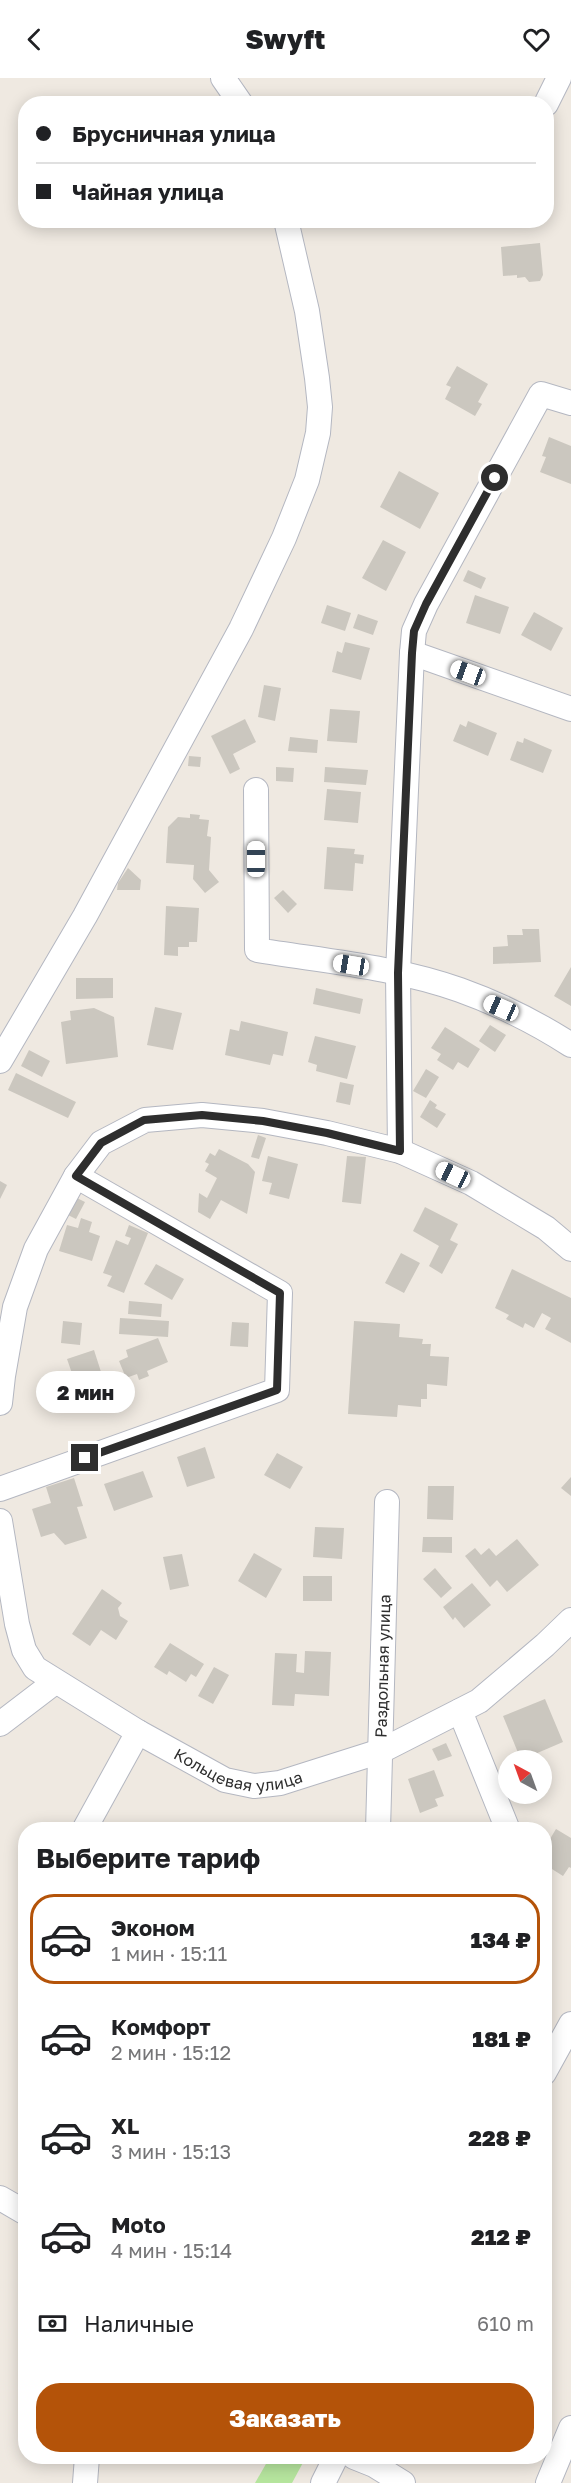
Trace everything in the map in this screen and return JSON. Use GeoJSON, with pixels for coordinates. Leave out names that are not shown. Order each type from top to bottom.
{"type":"FeatureCollection","features":[{"type":"Feature","properties":{"kind":"street"},"geometry":{"type":"LineString","coordinates":[[223,78],[235,96]]}},
{"type":"Feature","properties":{"kind":"street"},"geometry":{"type":"LineString","coordinates":[[550,96],[559,78]]}},
{"type":"Feature","properties":{"kind":"street"},"geometry":{"type":"LineString","coordinates":[[0,1061],[85,916],[241,629],[284,538],[307,480],[318,433],[320,407],[308,311],[288,228]]}},
{"type":"Feature","properties":{"kind":"street"},"geometry":{"type":"LineString","coordinates":[[400,1151],[398,973],[414,631],[426,604],[541,394],[571,404]]}},
{"type":"Feature","properties":{"kind":"street"},"geometry":{"type":"LineString","coordinates":[[412,653],[571,709]]}},
{"type":"Feature","properties":{"kind":"street"},"geometry":{"type":"LineString","coordinates":[[256,790],[257,950],[398,973],[459,990],[543,1027],[571,1045]]}},
{"type":"Feature","properties":{"kind":"street"},"geometry":{"type":"LineString","coordinates":[[0,1403],[15,1307],[36,1249],[76,1176],[101,1143],[144,1120],[202,1115],[263,1121],[327,1133],[400,1151],[471,1183],[546,1228],[571,1249]]}},
{"type":"Feature","properties":{"kind":"street"},"geometry":{"type":"LineString","coordinates":[[0,1489],[277,1390],[280,1293],[76,1176]]}},
{"type":"Feature","properties":{"kind":"street","name":"Раздольная улица"},"geometry":{"type":"LineString","coordinates":[[378,1822],[387,1502]]}},
{"type":"Feature","properties":{"kind":"street","name":"Кольцевая улица"},"geometry":{"type":"LineString","coordinates":[[0,1521],[17,1624],[24,1650],[35,1668],[138,1732],[225,1780],[254,1786],[280,1783],[381,1751],[460,1711],[479,1701],[571,1620]]}},
{"type":"Feature","properties":{"kind":"street"},"geometry":{"type":"LineString","coordinates":[[0,1724],[55,1682]]}},
{"type":"Feature","properties":{"kind":"street"},"geometry":{"type":"LineString","coordinates":[[460,1711],[505,1822]]}},
{"type":"Feature","properties":{"kind":"street"},"geometry":{"type":"LineString","coordinates":[[88,1822],[138,1732]]}},
{"type":"Feature","properties":{"kind":"street"},"geometry":{"type":"LineString","coordinates":[[552,2058],[571,2024]]}},
{"type":"Feature","properties":{"kind":"street"},"geometry":{"type":"LineString","coordinates":[[1,2200],[18,2208]]}},
{"type":"Feature","properties":{"kind":"street"},"geometry":{"type":"LineString","coordinates":[[548,2483],[571,2428]]}},
{"type":"Feature","properties":{"kind":"street"},"geometry":{"type":"LineString","coordinates":[[85,2483],[86,2464]]}},
{"type":"Feature","properties":{"kind":"street"},"geometry":{"type":"LineString","coordinates":[[323,2483],[332,2464]]}},
{"type":"Feature","properties":{"kind":"street"},"geometry":{"type":"LineString","coordinates":[[372,2464],[403,2483]]}},
{"type":"Feature","properties":{"kind":"green space"},"geometry":{"type":"Polygon","coordinates":[[[266,2464],[302,2464],[292,2483],[255,2483],[266,2464]]]}},
{"type":"Feature","properties":{"kind":"building"},"geometry":{"type":"Polygon","coordinates":[[[540,243],[543,275],[540,281],[529,282],[525,277],[517,278],[517,275],[503,276],[501,247],[540,243]]]}},
{"type":"Feature","properties":{"kind":"building"},"geometry":{"type":"Polygon","coordinates":[[[457,366],[488,384],[478,402],[482,404],[475,416],[445,399],[451,387],[446,385],[457,366]]]}},
{"type":"Feature","properties":{"kind":"building"},"geometry":{"type":"Polygon","coordinates":[[[549,437],[571,446],[571,484],[540,472],[546,457],[542,456],[549,437]]]}},
{"type":"Feature","properties":{"kind":"building"},"geometry":{"type":"Polygon","coordinates":[[[399,471],[439,493],[420,529],[380,507],[399,471]]]}},
{"type":"Feature","properties":{"kind":"building"},"geometry":{"type":"Polygon","coordinates":[[[383,540],[406,552],[386,591],[362,578],[383,540]]]}},
{"type":"Feature","properties":{"kind":"building"},"geometry":{"type":"Polygon","coordinates":[[[468,570],[486,578],[481,589],[463,581],[468,570]]]}},
{"type":"Feature","properties":{"kind":"building"},"geometry":{"type":"Polygon","coordinates":[[[475,595],[509,607],[500,634],[466,623],[475,595]]]}},
{"type":"Feature","properties":{"kind":"building"},"geometry":{"type":"Polygon","coordinates":[[[327,605],[351,613],[345,631],[321,623],[327,605]]]}},
{"type":"Feature","properties":{"kind":"building"},"geometry":{"type":"Polygon","coordinates":[[[534,612],[563,628],[551,651],[521,635],[534,612]]]}},
{"type":"Feature","properties":{"kind":"building"},"geometry":{"type":"Polygon","coordinates":[[[358,614],[378,621],[373,635],[353,628],[358,614]]]}},
{"type":"Feature","properties":{"kind":"building"},"geometry":{"type":"Polygon","coordinates":[[[345,642],[370,648],[361,680],[332,672],[337,651],[342,653],[345,642]]]}},
{"type":"Feature","properties":{"kind":"building"},"geometry":{"type":"Polygon","coordinates":[[[264,685],[281,688],[275,721],[258,717],[264,685]]]}},
{"type":"Feature","properties":{"kind":"building"},"geometry":{"type":"Polygon","coordinates":[[[330,709],[360,711],[357,743],[327,741],[330,709]]]}},
{"type":"Feature","properties":{"kind":"building"},"geometry":{"type":"Polygon","coordinates":[[[245,719],[256,742],[233,754],[240,769],[230,774],[211,736],[245,719]]]}},
{"type":"Feature","properties":{"kind":"building"},"geometry":{"type":"Polygon","coordinates":[[[468,721],[497,733],[488,756],[453,741],[460,724],[466,727],[468,721]]]}},
{"type":"Feature","properties":{"kind":"building"},"geometry":{"type":"Polygon","coordinates":[[[290,737],[318,740],[317,753],[288,751],[290,737]]]}},
{"type":"Feature","properties":{"kind":"building"},"geometry":{"type":"Polygon","coordinates":[[[524,738],[552,750],[543,773],[510,760],[517,741],[523,743],[524,738]]]}},
{"type":"Feature","properties":{"kind":"building"},"geometry":{"type":"Polygon","coordinates":[[[189,756],[201,757],[200,767],[188,766],[189,756]]]}},
{"type":"Feature","properties":{"kind":"building"},"geometry":{"type":"Polygon","coordinates":[[[276,767],[294,768],[293,782],[276,781],[276,767]]]}},
{"type":"Feature","properties":{"kind":"building"},"geometry":{"type":"Polygon","coordinates":[[[325,767],[368,770],[366,785],[324,782],[325,767]]]}},
{"type":"Feature","properties":{"kind":"building"},"geometry":{"type":"Polygon","coordinates":[[[327,789],[361,792],[358,823],[324,820],[327,789]]]}},
{"type":"Feature","properties":{"kind":"building"},"geometry":{"type":"Polygon","coordinates":[[[190,814],[200,815],[199,819],[209,820],[207,836],[211,837],[209,870],[219,882],[205,893],[193,879],[194,865],[166,863],[168,827],[178,817],[190,818],[190,814]]]}},
{"type":"Feature","properties":{"kind":"building"},"geometry":{"type":"Polygon","coordinates":[[[327,847],[355,849],[354,854],[364,855],[363,864],[355,863],[353,891],[324,889],[327,847]]]}},
{"type":"Feature","properties":{"kind":"building"},"geometry":{"type":"Polygon","coordinates":[[[128,868],[141,880],[140,890],[117,890],[118,883],[128,868]]]}},
{"type":"Feature","properties":{"kind":"building"},"geometry":{"type":"Polygon","coordinates":[[[283,890],[297,904],[288,913],[274,898],[283,890]]]}},
{"type":"Feature","properties":{"kind":"building"},"geometry":{"type":"Polygon","coordinates":[[[166,906],[199,908],[197,942],[189,942],[189,947],[178,947],[178,956],[164,955],[166,906]]]}},
{"type":"Feature","properties":{"kind":"building"},"geometry":{"type":"Polygon","coordinates":[[[522,929],[539,929],[541,962],[493,964],[493,947],[508,946],[507,935],[523,935],[522,929]]]}},
{"type":"Feature","properties":{"kind":"building"},"geometry":{"type":"Polygon","coordinates":[[[571,967],[571,1006],[554,996],[571,967]]]}},
{"type":"Feature","properties":{"kind":"building"},"geometry":{"type":"Polygon","coordinates":[[[76,978],[113,978],[113,998],[76,999],[76,978]]]}},
{"type":"Feature","properties":{"kind":"building"},"geometry":{"type":"Polygon","coordinates":[[[316,988],[363,999],[360,1014],[313,1004],[316,988]]]}},
{"type":"Feature","properties":{"kind":"building"},"geometry":{"type":"Polygon","coordinates":[[[155,1007],[182,1013],[173,1050],[147,1045],[155,1007]]]}},
{"type":"Feature","properties":{"kind":"building"},"geometry":{"type":"Polygon","coordinates":[[[94,1008],[114,1017],[118,1057],[66,1064],[61,1022],[71,1020],[70,1011],[94,1008]]]}},
{"type":"Feature","properties":{"kind":"building"},"geometry":{"type":"Polygon","coordinates":[[[241,1021],[288,1032],[283,1056],[273,1054],[270,1065],[225,1055],[230,1029],[239,1031],[241,1021]]]}},
{"type":"Feature","properties":{"kind":"building"},"geometry":{"type":"Polygon","coordinates":[[[490,1025],[506,1035],[495,1052],[479,1041],[490,1025]]]}},
{"type":"Feature","properties":{"kind":"building"},"geometry":{"type":"Polygon","coordinates":[[[445,1027],[480,1049],[468,1068],[458,1062],[453,1070],[437,1060],[441,1054],[431,1048],[445,1027]]]}},
{"type":"Feature","properties":{"kind":"building"},"geometry":{"type":"Polygon","coordinates":[[[315,1036],[356,1046],[347,1079],[316,1071],[317,1065],[308,1062],[315,1036]]]}},
{"type":"Feature","properties":{"kind":"building"},"geometry":{"type":"Polygon","coordinates":[[[29,1050],[50,1061],[42,1077],[21,1066],[29,1050]]]}},
{"type":"Feature","properties":{"kind":"building"},"geometry":{"type":"Polygon","coordinates":[[[426,1069],[439,1077],[426,1098],[413,1091],[426,1069]]]}},
{"type":"Feature","properties":{"kind":"building"},"geometry":{"type":"Polygon","coordinates":[[[16,1073],[76,1102],[68,1118],[8,1090],[16,1073]]]}},
{"type":"Feature","properties":{"kind":"building"},"geometry":{"type":"Polygon","coordinates":[[[340,1082],[354,1085],[350,1105],[336,1102],[340,1082]]]}},
{"type":"Feature","properties":{"kind":"building"},"geometry":{"type":"Polygon","coordinates":[[[430,1100],[437,1105],[435,1108],[446,1114],[437,1128],[420,1117],[430,1100]]]}},
{"type":"Feature","properties":{"kind":"building"},"geometry":{"type":"Polygon","coordinates":[[[258,1135],[266,1138],[259,1159],[251,1157],[258,1135]]]}},
{"type":"Feature","properties":{"kind":"building"},"geometry":{"type":"Polygon","coordinates":[[[219,1149],[248,1164],[255,1172],[247,1214],[221,1200],[210,1219],[198,1212],[199,1193],[207,1198],[217,1178],[205,1171],[209,1164],[205,1162],[210,1153],[215,1156],[219,1149]]]}},
{"type":"Feature","properties":{"kind":"building"},"geometry":{"type":"Polygon","coordinates":[[[268,1156],[298,1164],[289,1199],[269,1194],[272,1183],[262,1181],[268,1156]]]}},
{"type":"Feature","properties":{"kind":"building"},"geometry":{"type":"Polygon","coordinates":[[[347,1156],[366,1157],[361,1204],[342,1202],[347,1156]]]}},
{"type":"Feature","properties":{"kind":"building"},"geometry":{"type":"Polygon","coordinates":[[[0,1181],[7,1185],[0,1199],[0,1181]]]}},
{"type":"Feature","properties":{"kind":"building"},"geometry":{"type":"Polygon","coordinates":[[[75,1197],[85,1202],[76,1219],[66,1214],[75,1197]]]}},
{"type":"Feature","properties":{"kind":"building"},"geometry":{"type":"Polygon","coordinates":[[[425,1207],[458,1224],[450,1240],[458,1244],[442,1274],[429,1266],[439,1246],[413,1231],[425,1207]]]}},
{"type":"Feature","properties":{"kind":"building"},"geometry":{"type":"Polygon","coordinates":[[[81,1218],[92,1222],[89,1232],[100,1236],[92,1261],[59,1251],[67,1225],[78,1228],[81,1218]]]}},
{"type":"Feature","properties":{"kind":"building"},"geometry":{"type":"Polygon","coordinates":[[[129,1225],[148,1233],[124,1293],[107,1286],[112,1276],[103,1273],[116,1240],[128,1245],[131,1238],[125,1236],[129,1225]]]}},
{"type":"Feature","properties":{"kind":"building"},"geometry":{"type":"Polygon","coordinates":[[[401,1253],[420,1263],[404,1293],[385,1283],[401,1253]]]}},
{"type":"Feature","properties":{"kind":"building"},"geometry":{"type":"Polygon","coordinates":[[[156,1264],[184,1279],[172,1300],[144,1284],[156,1264]]]}},
{"type":"Feature","properties":{"kind":"building"},"geometry":{"type":"Polygon","coordinates":[[[512,1269],[571,1298],[571,1343],[545,1329],[551,1318],[542,1313],[534,1328],[525,1323],[523,1328],[506,1319],[509,1315],[495,1308],[512,1269]]]}},
{"type":"Feature","properties":{"kind":"building"},"geometry":{"type":"Polygon","coordinates":[[[129,1301],[162,1304],[161,1317],[128,1314],[129,1301]]]}},
{"type":"Feature","properties":{"kind":"building"},"geometry":{"type":"Polygon","coordinates":[[[120,1318],[169,1321],[168,1337],[119,1334],[120,1318]]]}},
{"type":"Feature","properties":{"kind":"building"},"geometry":{"type":"Polygon","coordinates":[[[63,1321],[82,1323],[80,1345],[61,1343],[63,1321]]]}},
{"type":"Feature","properties":{"kind":"building"},"geometry":{"type":"Polygon","coordinates":[[[354,1321],[400,1324],[399,1337],[423,1339],[422,1344],[431,1344],[430,1356],[449,1357],[447,1386],[427,1384],[427,1399],[421,1399],[421,1407],[398,1405],[397,1417],[348,1414],[354,1321]]]}},
{"type":"Feature","properties":{"kind":"building"},"geometry":{"type":"Polygon","coordinates":[[[232,1322],[249,1323],[248,1347],[230,1346],[232,1322]]]}},
{"type":"Feature","properties":{"kind":"building"},"geometry":{"type":"Polygon","coordinates":[[[158,1338],[168,1362],[147,1371],[149,1376],[139,1380],[137,1374],[126,1378],[119,1361],[128,1357],[126,1350],[158,1338]]]}},
{"type":"Feature","properties":{"kind":"building"},"geometry":{"type":"Polygon","coordinates":[[[94,1350],[102,1375],[96,1378],[98,1384],[87,1388],[85,1382],[76,1385],[67,1359],[94,1350]]]}},
{"type":"Feature","properties":{"kind":"building"},"geometry":{"type":"Polygon","coordinates":[[[205,1447],[215,1478],[187,1487],[177,1457],[205,1447]]]}},
{"type":"Feature","properties":{"kind":"building"},"geometry":{"type":"Polygon","coordinates":[[[277,1453],[303,1467],[290,1489],[264,1475],[277,1453]]]}},
{"type":"Feature","properties":{"kind":"building"},"geometry":{"type":"Polygon","coordinates":[[[143,1471],[153,1497],[114,1511],[104,1484],[143,1471]]]}},
{"type":"Feature","properties":{"kind":"building"},"geometry":{"type":"Polygon","coordinates":[[[571,1477],[571,1496],[561,1488],[571,1477]]]}},
{"type":"Feature","properties":{"kind":"building"},"geometry":{"type":"Polygon","coordinates":[[[74,1478],[83,1506],[77,1507],[87,1538],[65,1545],[54,1533],[41,1537],[32,1509],[51,1503],[46,1487],[74,1478]]]}},
{"type":"Feature","properties":{"kind":"building"},"geometry":{"type":"Polygon","coordinates":[[[428,1486],[454,1486],[453,1520],[427,1519],[428,1486]]]}},
{"type":"Feature","properties":{"kind":"building"},"geometry":{"type":"Polygon","coordinates":[[[315,1527],[344,1528],[342,1559],[313,1557],[315,1527]]]}},
{"type":"Feature","properties":{"kind":"building"},"geometry":{"type":"Polygon","coordinates":[[[423,1537],[452,1537],[452,1553],[422,1552],[423,1537]]]}},
{"type":"Feature","properties":{"kind":"building"},"geometry":{"type":"Polygon","coordinates":[[[517,1539],[539,1565],[507,1592],[497,1580],[490,1587],[465,1556],[475,1548],[481,1555],[489,1548],[496,1556],[517,1539]]]}},
{"type":"Feature","properties":{"kind":"building"},"geometry":{"type":"Polygon","coordinates":[[[254,1553],[282,1569],[266,1598],[238,1581],[254,1553]]]}},
{"type":"Feature","properties":{"kind":"building"},"geometry":{"type":"Polygon","coordinates":[[[182,1554],[189,1586],[170,1590],[163,1557],[182,1554]]]}},
{"type":"Feature","properties":{"kind":"building"},"geometry":{"type":"Polygon","coordinates":[[[435,1568],[452,1588],[441,1598],[423,1579],[435,1568]]]}},
{"type":"Feature","properties":{"kind":"building"},"geometry":{"type":"Polygon","coordinates":[[[303,1576],[332,1576],[332,1601],[303,1601],[303,1576]]]}},
{"type":"Feature","properties":{"kind":"building"},"geometry":{"type":"Polygon","coordinates":[[[472,1583],[491,1605],[464,1628],[455,1617],[453,1620],[443,1607],[472,1583]]]}},
{"type":"Feature","properties":{"kind":"building"},"geometry":{"type":"Polygon","coordinates":[[[102,1589],[122,1603],[118,1608],[120,1616],[128,1621],[116,1640],[101,1630],[90,1646],[72,1634],[102,1589]]]}},
{"type":"Feature","properties":{"kind":"building"},"geometry":{"type":"Polygon","coordinates":[[[170,1643],[204,1664],[196,1677],[191,1674],[186,1682],[169,1671],[167,1675],[154,1667],[170,1643]]]}},
{"type":"Feature","properties":{"kind":"building"},"geometry":{"type":"Polygon","coordinates":[[[305,1651],[331,1652],[329,1696],[295,1694],[294,1706],[272,1705],[275,1653],[297,1654],[296,1672],[304,1673],[305,1651]]]}},
{"type":"Feature","properties":{"kind":"building"},"geometry":{"type":"Polygon","coordinates":[[[214,1667],[229,1675],[213,1704],[198,1696],[214,1667]]]}},
{"type":"Feature","properties":{"kind":"building"},"geometry":{"type":"Polygon","coordinates":[[[545,1699],[563,1742],[544,1750],[517,1750],[503,1716],[545,1699]]]}},
{"type":"Feature","properties":{"kind":"building"},"geometry":{"type":"Polygon","coordinates":[[[446,1743],[452,1756],[438,1761],[432,1749],[446,1743]]]}},
{"type":"Feature","properties":{"kind":"building"},"geometry":{"type":"Polygon","coordinates":[[[434,1770],[444,1796],[435,1799],[438,1806],[420,1813],[408,1779],[434,1770]]]}},
{"type":"Feature","properties":{"kind":"building"},"geometry":{"type":"Polygon","coordinates":[[[556,1829],[571,1838],[571,1868],[569,1867],[563,1876],[552,1869],[552,1836],[556,1829]]]}},
{"type":"Feature","properties":{"kind":"route"},"geometry":{"type":"LineString","coordinates":[[85,1458],[277,1390],[280,1293],[76,1176],[101,1143],[144,1120],[202,1115],[263,1121],[327,1133],[400,1151],[398,973],[414,631],[426,604],[495,478]]}}]}
